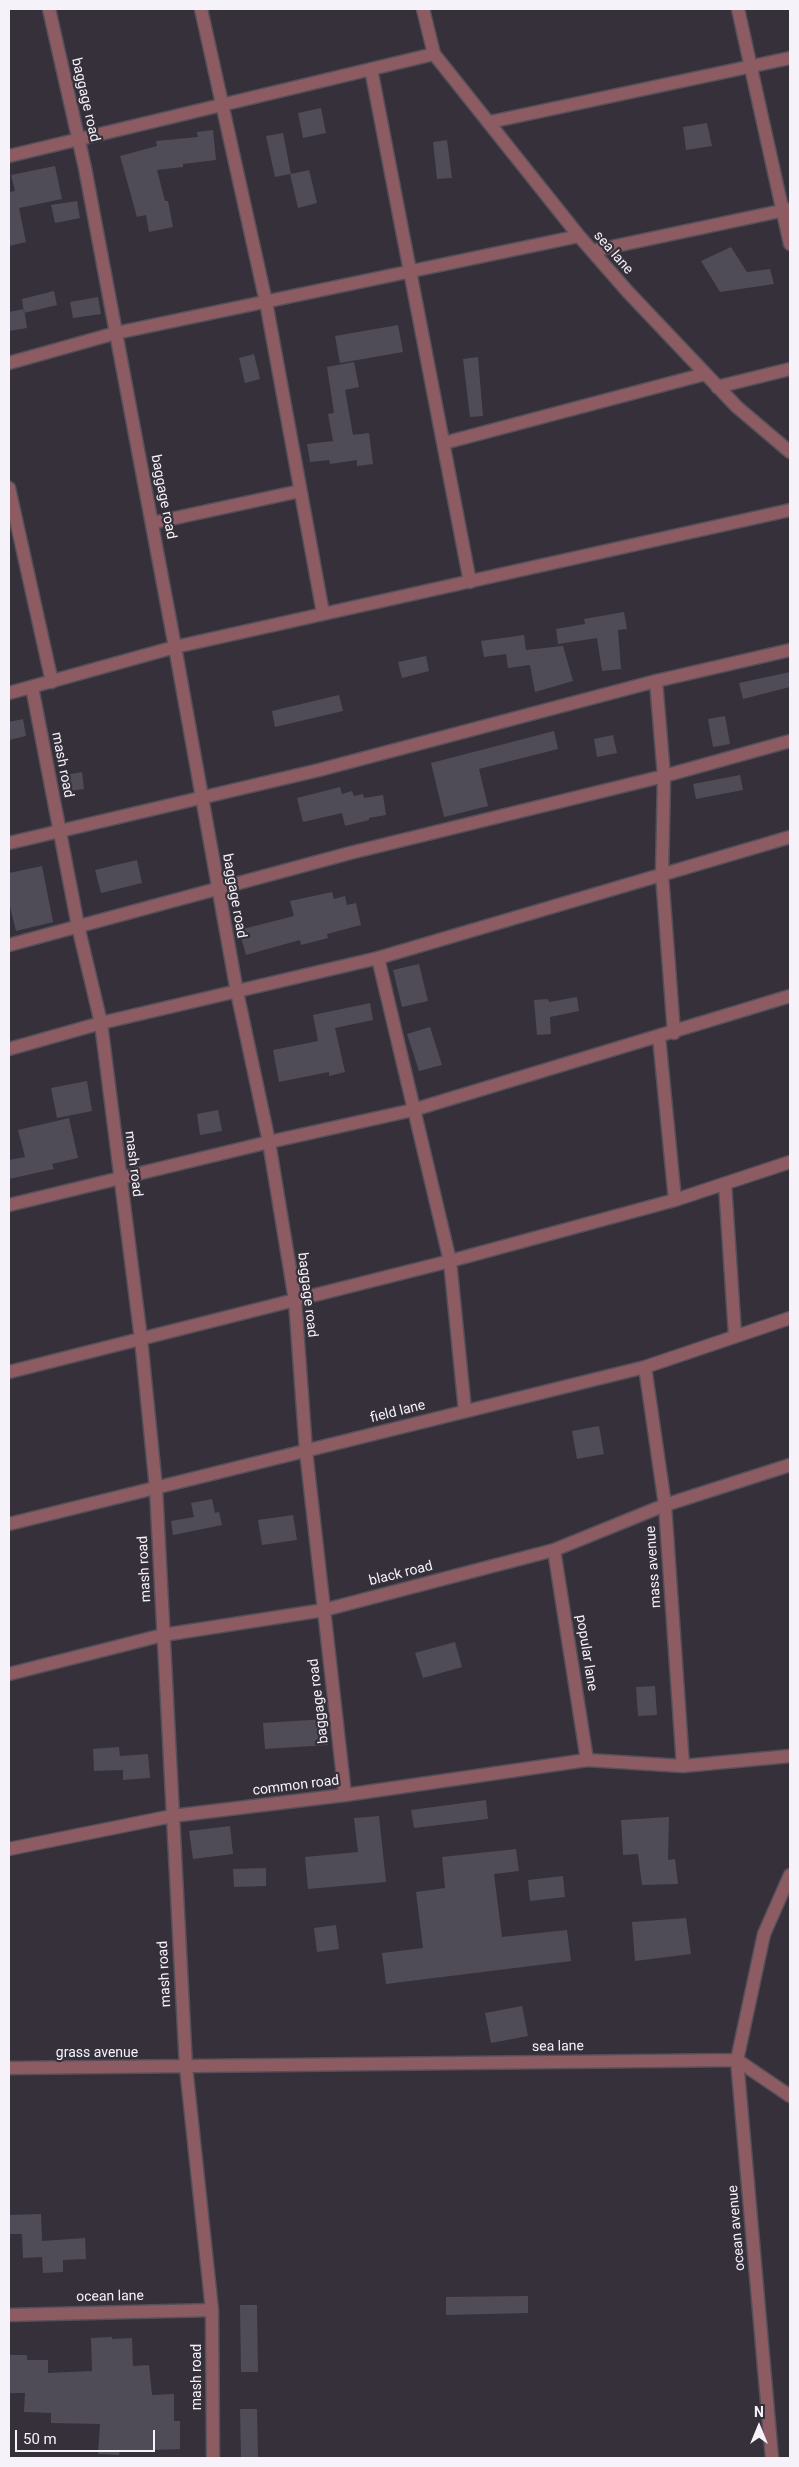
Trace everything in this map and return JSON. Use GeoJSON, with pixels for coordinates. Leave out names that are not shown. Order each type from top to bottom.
{"type":"FeatureCollection","features":[{"type":"Feature","properties":{"kind":"street","name":"baggage road"},"geometry":{"type":"LineString","coordinates":[[49,9],[78,139],[116,333],[175,647],[200,797],[268,1142],[295,1300],[306,1451],[346,1795]]}},
{"type":"Feature","properties":{"kind":"street"},"geometry":{"type":"LineString","coordinates":[[201,9],[266,302],[323,613]]}},
{"type":"Feature","properties":{"kind":"street"},"geometry":{"type":"LineString","coordinates":[[9,156],[434,54],[422,9]]}},
{"type":"Feature","properties":{"kind":"street"},"geometry":{"type":"LineString","coordinates":[[738,9],[787,210],[790,244]]}},
{"type":"Feature","properties":{"kind":"street","name":"sea lane"},"geometry":{"type":"LineString","coordinates":[[434,54],[592,251],[736,407],[790,452]]}},
{"type":"Feature","properties":{"kind":"street"},"geometry":{"type":"LineString","coordinates":[[490,122],[790,58]]}},
{"type":"Feature","properties":{"kind":"street"},"geometry":{"type":"LineString","coordinates":[[371,69],[470,582]]}},
{"type":"Feature","properties":{"kind":"street"},"geometry":{"type":"LineString","coordinates":[[592,251],[787,210]]}},
{"type":"Feature","properties":{"kind":"street"},"geometry":{"type":"LineString","coordinates":[[9,362],[116,333],[579,236]]}},
{"type":"Feature","properties":{"kind":"street"},"geometry":{"type":"LineString","coordinates":[[717,387],[790,369]]}},
{"type":"Feature","properties":{"kind":"street"},"geometry":{"type":"LineString","coordinates":[[444,443],[705,374]]}},
{"type":"Feature","properties":{"kind":"street"},"geometry":{"type":"LineString","coordinates":[[152,522],[300,491]]}},
{"type":"Feature","properties":{"kind":"street"},"geometry":{"type":"LineString","coordinates":[[9,494],[52,682]]}},
{"type":"Feature","properties":{"kind":"street"},"geometry":{"type":"LineString","coordinates":[[9,693],[175,647],[790,510]]}},
{"type":"Feature","properties":{"kind":"street"},"geometry":{"type":"LineString","coordinates":[[9,843],[319,770],[656,681],[790,650]]}},
{"type":"Feature","properties":{"kind":"street"},"geometry":{"type":"LineString","coordinates":[[656,681],[664,776],[662,875],[674,1033]]}},
{"type":"Feature","properties":{"kind":"street","name":"mash road"},"geometry":{"type":"LineString","coordinates":[[32,687],[78,926],[101,1023],[141,1339],[156,1488],[186,2067],[212,2310],[213,2458]]}},
{"type":"Feature","properties":{"kind":"street"},"geometry":{"type":"LineString","coordinates":[[9,945],[350,853],[664,776],[790,741]]}},
{"type":"Feature","properties":{"kind":"street"},"geometry":{"type":"LineString","coordinates":[[9,1049],[101,1023],[378,958],[790,837]]}},
{"type":"Feature","properties":{"kind":"street"},"geometry":{"type":"LineString","coordinates":[[378,958],[450,1261],[465,1411]]}},
{"type":"Feature","properties":{"kind":"street"},"geometry":{"type":"LineString","coordinates":[[9,1205],[268,1142],[413,1110],[674,1033],[790,996]]}},
{"type":"Feature","properties":{"kind":"street"},"geometry":{"type":"LineString","coordinates":[[659,1037],[675,1200]]}},
{"type":"Feature","properties":{"kind":"street"},"geometry":{"type":"LineString","coordinates":[[9,1369],[141,1339],[450,1261],[675,1200],[790,1162]]}},
{"type":"Feature","properties":{"kind":"street"},"geometry":{"type":"LineString","coordinates":[[726,1184],[735,1335]]}},
{"type":"Feature","properties":{"kind":"street","name":"field lane"},"geometry":{"type":"LineString","coordinates":[[9,1524],[645,1367],[735,1335],[790,1318]]}},
{"type":"Feature","properties":{"kind":"street","name":"mass avenue"},"geometry":{"type":"LineString","coordinates":[[645,1367],[665,1505],[683,1766]]}},
{"type":"Feature","properties":{"kind":"street","name":"black road"},"geometry":{"type":"LineString","coordinates":[[9,1674],[163,1635],[324,1610],[554,1550],[665,1505],[790,1466]]}},
{"type":"Feature","properties":{"kind":"street","name":"popular lane"},"geometry":{"type":"LineString","coordinates":[[554,1550],[587,1760]]}},
{"type":"Feature","properties":{"kind":"street","name":"common road"},"geometry":{"type":"LineString","coordinates":[[9,1849],[172,1816],[346,1795],[587,1760],[683,1766],[790,1756]]}},
{"type":"Feature","properties":{"kind":"street"},"geometry":{"type":"LineString","coordinates":[[790,1875],[764,1934],[737,2060],[790,2096]]}},
{"type":"Feature","properties":{"kind":"street","name":"sea lane"},"geometry":{"type":"LineString","coordinates":[[186,2067],[737,2060]]}},
{"type":"Feature","properties":{"kind":"street","name":"ocean avenue"},"geometry":{"type":"LineString","coordinates":[[737,2060],[772,2458]]}},
{"type":"Feature","properties":{"kind":"street","name":"grass avenue"},"geometry":{"type":"LineString","coordinates":[[9,2068],[186,2067]]}},
{"type":"Feature","properties":{"kind":"street","name":"ocean lane"},"geometry":{"type":"LineString","coordinates":[[9,2315],[212,2310]]}},
{"type":"Feature","properties":{"kind":"building"},"geometry":{"type":"Polygon","coordinates":[[[321,108],[326,133],[303,138],[298,113],[321,108]]]}},
{"type":"Feature","properties":{"kind":"building"},"geometry":{"type":"Polygon","coordinates":[[[707,123],[712,146],[686,150],[683,127],[707,123]]]}},
{"type":"Feature","properties":{"kind":"building"},"geometry":{"type":"Polygon","coordinates":[[[213,130],[216,160],[183,164],[183,167],[157,170],[165,201],[168,201],[173,227],[149,232],[146,215],[137,217],[120,156],[157,146],[156,141],[198,137],[197,132],[213,130]]]}},
{"type":"Feature","properties":{"kind":"building"},"geometry":{"type":"Polygon","coordinates":[[[283,133],[291,174],[309,170],[317,203],[298,208],[290,174],[275,177],[266,136],[283,133]]]}},
{"type":"Feature","properties":{"kind":"building"},"geometry":{"type":"Polygon","coordinates":[[[447,140],[452,178],[437,179],[433,142],[447,140]]]}},
{"type":"Feature","properties":{"kind":"building"},"geometry":{"type":"Polygon","coordinates":[[[55,166],[62,199],[19,208],[26,242],[9,246],[9,192],[15,191],[11,175],[55,166]]]}},
{"type":"Feature","properties":{"kind":"building"},"geometry":{"type":"Polygon","coordinates":[[[77,201],[80,218],[55,223],[51,205],[77,201]]]}},
{"type":"Feature","properties":{"kind":"building"},"geometry":{"type":"Polygon","coordinates":[[[731,247],[747,272],[770,269],[774,284],[720,292],[701,261],[731,247]]]}},
{"type":"Feature","properties":{"kind":"building"},"geometry":{"type":"Polygon","coordinates":[[[54,291],[57,305],[24,313],[22,299],[54,291]]]}},
{"type":"Feature","properties":{"kind":"building"},"geometry":{"type":"Polygon","coordinates":[[[98,297],[101,314],[73,318],[70,302],[98,297]]]}},
{"type":"Feature","properties":{"kind":"building"},"geometry":{"type":"Polygon","coordinates":[[[24,309],[27,328],[9,331],[9,312],[24,309]]]}},
{"type":"Feature","properties":{"kind":"building"},"geometry":{"type":"Polygon","coordinates":[[[398,325],[403,352],[340,363],[335,336],[398,325]]]}},
{"type":"Feature","properties":{"kind":"building"},"geometry":{"type":"Polygon","coordinates":[[[254,354],[260,379],[245,383],[239,358],[254,354]]]}},
{"type":"Feature","properties":{"kind":"building"},"geometry":{"type":"Polygon","coordinates":[[[478,357],[483,416],[470,417],[463,359],[478,357]]]}},
{"type":"Feature","properties":{"kind":"building"},"geometry":{"type":"Polygon","coordinates":[[[354,362],[359,387],[345,390],[353,435],[369,433],[373,464],[357,466],[357,460],[330,464],[329,460],[310,462],[307,444],[333,441],[328,414],[334,413],[327,367],[354,362]]]}},
{"type":"Feature","properties":{"kind":"building"},"geometry":{"type":"Polygon","coordinates":[[[624,612],[627,629],[618,630],[621,669],[602,671],[597,638],[558,644],[556,629],[585,624],[584,619],[624,612]]]}},
{"type":"Feature","properties":{"kind":"building"},"geometry":{"type":"Polygon","coordinates":[[[524,635],[526,650],[563,646],[573,681],[535,692],[530,665],[508,668],[506,654],[484,657],[481,641],[524,635]]]}},
{"type":"Feature","properties":{"kind":"building"},"geometry":{"type":"Polygon","coordinates":[[[426,656],[429,671],[402,678],[398,662],[426,656]]]}},
{"type":"Feature","properties":{"kind":"building"},"geometry":{"type":"Polygon","coordinates":[[[790,672],[790,687],[743,699],[739,683],[790,672]]]}},
{"type":"Feature","properties":{"kind":"building"},"geometry":{"type":"Polygon","coordinates":[[[339,695],[343,711],[275,727],[272,711],[339,695]]]}},
{"type":"Feature","properties":{"kind":"building"},"geometry":{"type":"Polygon","coordinates":[[[725,716],[730,744],[713,747],[708,719],[725,716]]]}},
{"type":"Feature","properties":{"kind":"building"},"geometry":{"type":"Polygon","coordinates":[[[23,719],[26,736],[9,740],[9,722],[23,719]]]}},
{"type":"Feature","properties":{"kind":"building"},"geometry":{"type":"Polygon","coordinates":[[[554,731],[558,749],[479,769],[488,806],[444,817],[431,763],[554,731]]]}},
{"type":"Feature","properties":{"kind":"building"},"geometry":{"type":"Polygon","coordinates":[[[613,735],[617,753],[597,757],[594,739],[613,735]]]}},
{"type":"Feature","properties":{"kind":"building"},"geometry":{"type":"Polygon","coordinates":[[[82,772],[84,789],[63,792],[60,776],[82,772]]]}},
{"type":"Feature","properties":{"kind":"building"},"geometry":{"type":"Polygon","coordinates":[[[740,775],[743,790],[696,799],[693,784],[740,775]]]}},
{"type":"Feature","properties":{"kind":"building"},"geometry":{"type":"Polygon","coordinates":[[[340,787],[342,794],[352,791],[354,796],[363,794],[364,798],[383,795],[386,815],[369,818],[369,820],[345,826],[342,813],[303,822],[297,798],[340,787]]]}},
{"type":"Feature","properties":{"kind":"building"},"geometry":{"type":"Polygon","coordinates":[[[137,860],[142,883],[101,893],[95,870],[137,860]]]}},
{"type":"Feature","properties":{"kind":"building"},"geometry":{"type":"Polygon","coordinates":[[[42,866],[53,922],[16,931],[9,903],[9,873],[42,866]]]}},
{"type":"Feature","properties":{"kind":"building"},"geometry":{"type":"Polygon","coordinates":[[[332,892],[334,899],[345,896],[347,905],[356,903],[361,925],[327,934],[328,938],[301,945],[300,940],[246,955],[239,930],[294,916],[290,901],[332,892]]]}},
{"type":"Feature","properties":{"kind":"building"},"geometry":{"type":"Polygon","coordinates":[[[419,964],[428,1001],[402,1007],[393,970],[419,964]]]}},
{"type":"Feature","properties":{"kind":"building"},"geometry":{"type":"Polygon","coordinates":[[[577,997],[579,1011],[550,1017],[551,1034],[537,1035],[534,1000],[548,999],[549,1002],[577,997]]]}},
{"type":"Feature","properties":{"kind":"building"},"geometry":{"type":"Polygon","coordinates":[[[370,1003],[373,1020],[335,1028],[345,1072],[329,1076],[329,1072],[279,1082],[273,1050],[318,1041],[313,1015],[370,1003]]]}},
{"type":"Feature","properties":{"kind":"building"},"geometry":{"type":"Polygon","coordinates":[[[430,1027],[442,1065],[419,1071],[407,1034],[430,1027]]]}},
{"type":"Feature","properties":{"kind":"building"},"geometry":{"type":"Polygon","coordinates":[[[87,1081],[92,1111],[57,1118],[51,1088],[87,1081]]]}},
{"type":"Feature","properties":{"kind":"building"},"geometry":{"type":"Polygon","coordinates":[[[218,1110],[222,1131],[200,1135],[197,1114],[218,1110]]]}},
{"type":"Feature","properties":{"kind":"building"},"geometry":{"type":"Polygon","coordinates":[[[69,1118],[78,1158],[52,1164],[54,1169],[9,1179],[9,1160],[25,1157],[18,1130],[69,1118]]]}},
{"type":"Feature","properties":{"kind":"building"},"geometry":{"type":"Polygon","coordinates":[[[599,1426],[604,1454],[577,1459],[572,1431],[599,1426]]]}},
{"type":"Feature","properties":{"kind":"building"},"geometry":{"type":"Polygon","coordinates":[[[212,1499],[215,1513],[219,1512],[222,1525],[173,1535],[171,1521],[194,1517],[191,1503],[212,1499]]]}},
{"type":"Feature","properties":{"kind":"building"},"geometry":{"type":"Polygon","coordinates":[[[293,1515],[297,1540],[262,1545],[258,1520],[293,1515]]]}},
{"type":"Feature","properties":{"kind":"building"},"geometry":{"type":"Polygon","coordinates":[[[455,1642],[462,1667],[423,1678],[415,1653],[455,1642]]]}},
{"type":"Feature","properties":{"kind":"building"},"geometry":{"type":"Polygon","coordinates":[[[655,1686],[657,1715],[638,1716],[636,1687],[655,1686]]]}},
{"type":"Feature","properties":{"kind":"building"},"geometry":{"type":"Polygon","coordinates":[[[326,1719],[328,1745],[265,1749],[263,1723],[326,1719]]]}},
{"type":"Feature","properties":{"kind":"building"},"geometry":{"type":"Polygon","coordinates":[[[119,1747],[120,1756],[148,1754],[150,1778],[123,1780],[123,1770],[94,1771],[93,1749],[119,1747]]]}},
{"type":"Feature","properties":{"kind":"building"},"geometry":{"type":"Polygon","coordinates":[[[486,1800],[488,1819],[414,1828],[411,1810],[486,1800]]]}},
{"type":"Feature","properties":{"kind":"building"},"geometry":{"type":"Polygon","coordinates":[[[379,1816],[386,1882],[308,1889],[305,1857],[358,1852],[354,1818],[379,1816]]]}},
{"type":"Feature","properties":{"kind":"building"},"geometry":{"type":"Polygon","coordinates":[[[669,1817],[668,1860],[675,1859],[678,1884],[642,1885],[638,1854],[623,1855],[621,1820],[669,1817]]]}},
{"type":"Feature","properties":{"kind":"building"},"geometry":{"type":"Polygon","coordinates":[[[230,1826],[233,1854],[193,1859],[189,1831],[230,1826]]]}},
{"type":"Feature","properties":{"kind":"building"},"geometry":{"type":"Polygon","coordinates":[[[516,1849],[519,1871],[494,1874],[502,1937],[567,1930],[571,1961],[386,1984],[382,1953],[423,1948],[416,1892],[445,1888],[442,1857],[516,1849]]]}},
{"type":"Feature","properties":{"kind":"building"},"geometry":{"type":"Polygon","coordinates":[[[266,1868],[266,1886],[234,1887],[233,1869],[266,1868]]]}},
{"type":"Feature","properties":{"kind":"building"},"geometry":{"type":"Polygon","coordinates":[[[563,1876],[565,1897],[530,1901],[528,1880],[563,1876]]]}},
{"type":"Feature","properties":{"kind":"building"},"geometry":{"type":"Polygon","coordinates":[[[686,1918],[691,1954],[635,1961],[632,1922],[686,1918]]]}},
{"type":"Feature","properties":{"kind":"building"},"geometry":{"type":"Polygon","coordinates":[[[336,1925],[339,1949],[317,1952],[314,1928],[336,1925]]]}},
{"type":"Feature","properties":{"kind":"building"},"geometry":{"type":"Polygon","coordinates":[[[522,2006],[528,2036],[491,2043],[485,2013],[522,2006]]]}},
{"type":"Feature","properties":{"kind":"building"},"geometry":{"type":"Polygon","coordinates":[[[41,2214],[42,2241],[85,2238],[86,2259],[63,2260],[63,2272],[43,2273],[42,2257],[23,2258],[22,2234],[9,2234],[9,2215],[41,2214]]]}},
{"type":"Feature","properties":{"kind":"building"},"geometry":{"type":"Polygon","coordinates":[[[528,2296],[528,2313],[446,2315],[446,2297],[528,2296]]]}},
{"type":"Feature","properties":{"kind":"building"},"geometry":{"type":"Polygon","coordinates":[[[240,2305],[257,2305],[258,2372],[241,2372],[240,2305]]]}},
{"type":"Feature","properties":{"kind":"building"},"geometry":{"type":"Polygon","coordinates":[[[112,2337],[112,2339],[132,2338],[133,2366],[149,2365],[152,2395],[174,2394],[174,2421],[180,2421],[180,2449],[120,2451],[119,2455],[98,2454],[100,2424],[51,2423],[51,2413],[24,2412],[25,2393],[9,2393],[10,2355],[27,2355],[27,2360],[48,2360],[48,2373],[92,2371],[91,2338],[112,2337]]]}},
{"type":"Feature","properties":{"kind":"building"},"geometry":{"type":"Polygon","coordinates":[[[240,2409],[257,2409],[258,2458],[241,2458],[240,2409]]]}}]}
